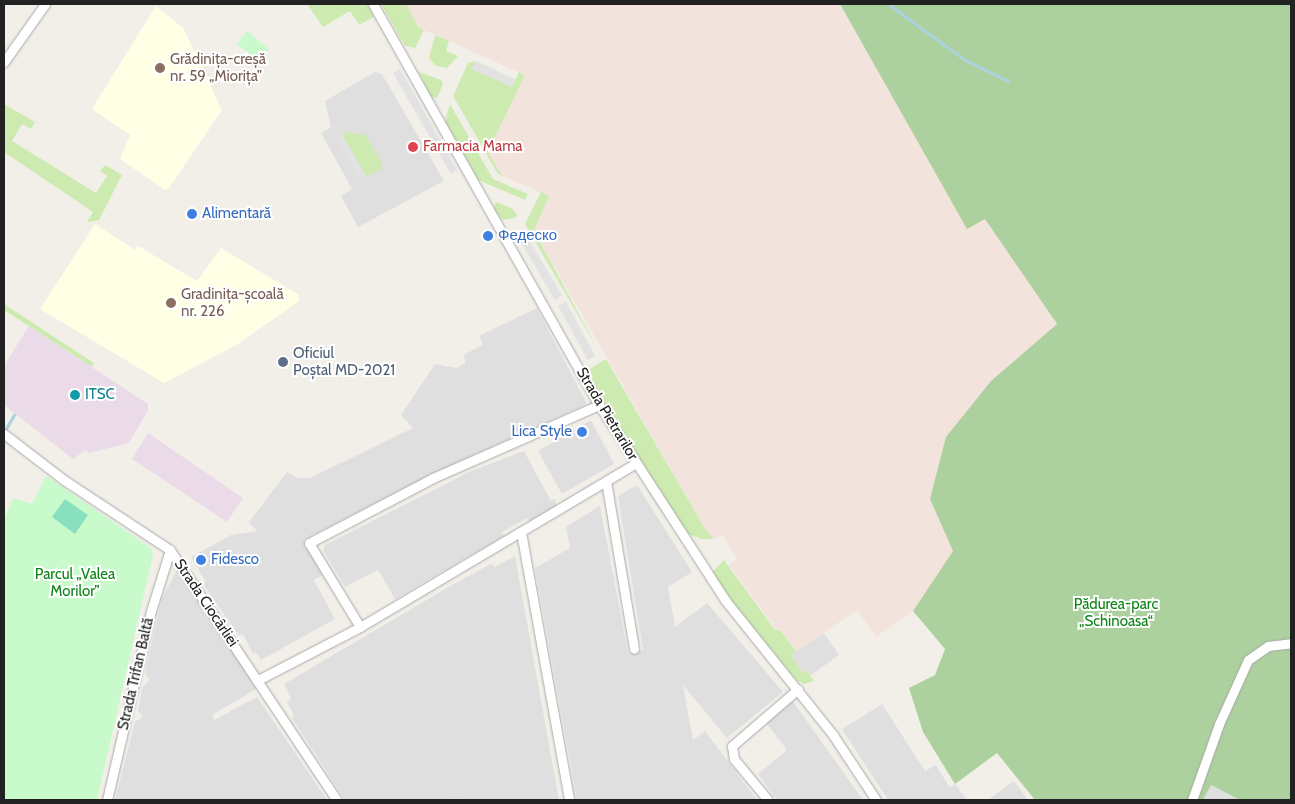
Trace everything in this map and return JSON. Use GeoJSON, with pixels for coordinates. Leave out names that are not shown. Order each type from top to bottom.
{"type":"FeatureCollection","features":[{"type":"Feature","properties":{"kind":"street"},"geometry":{"type":"LineString","coordinates":[[4,62],[45,4]]}},
{"type":"Feature","properties":{"kind":"street","name":"Strada Pietrarilor"},"geometry":{"type":"LineString","coordinates":[[373,4],[599,405],[725,600],[798,688],[876,800]]}},
{"type":"Feature","properties":{"kind":"street"},"geometry":{"type":"LineString","coordinates":[[360,627],[309,543],[433,478],[599,405]]}},
{"type":"Feature","properties":{"kind":"street","name":"Strada Ciocârliei"},"geometry":{"type":"LineString","coordinates":[[4,434],[64,480],[170,550],[336,800]]}},
{"type":"Feature","properties":{"kind":"street"},"geometry":{"type":"LineString","coordinates":[[258,680],[360,627],[636,463]]}},
{"type":"Feature","properties":{"kind":"street"},"geometry":{"type":"LineString","coordinates":[[606,481],[634,649]]}},
{"type":"Feature","properties":{"kind":"street"},"geometry":{"type":"LineString","coordinates":[[521,532],[569,800]]}},
{"type":"Feature","properties":{"kind":"street","name":"Strada Trifan Baltă"},"geometry":{"type":"LineString","coordinates":[[107,800],[151,611],[170,550]]}},
{"type":"Feature","properties":{"kind":"street"},"geometry":{"type":"LineString","coordinates":[[1192,800],[1218,724],[1248,660],[1268,646],[1291,643]]}},
{"type":"Feature","properties":{"kind":"street"},"geometry":{"type":"LineString","coordinates":[[768,800],[734,758],[731,749],[735,742],[798,688]]}},
{"type":"Feature","properties":{"kind":"shaded area"},"geometry":{"type":"Polygon","coordinates":[[[406,4],[840,4],[967,228],[985,218],[1057,325],[991,381],[930,499],[953,551],[913,611],[876,637],[857,610],[796,652],[781,631],[776,630],[729,565],[737,559],[723,535],[713,539],[704,527],[534,231],[549,196],[502,176],[488,152],[525,75],[419,28],[406,4]]]}},
{"type":"Feature","properties":{"kind":"shaded area","name":"Grădinița-creșă nr. 59 „Miorița”"},"geometry":{"type":"Polygon","coordinates":[[[156,6],[183,28],[222,110],[169,188],[165,190],[120,159],[130,135],[92,109],[156,6]]]}},
{"type":"Feature","properties":{"kind":"shaded area"},"geometry":{"type":"Polygon","coordinates":[[[476,61],[515,79],[512,87],[472,69],[476,61]]]}},
{"type":"Feature","properties":{"kind":"shaded area"},"geometry":{"type":"Polygon","coordinates":[[[400,69],[457,170],[451,174],[393,73],[400,69]]]}},
{"type":"Feature","properties":{"kind":"shaded area"},"geometry":{"type":"Polygon","coordinates":[[[375,72],[382,74],[444,181],[358,227],[341,196],[352,189],[321,133],[331,127],[325,101],[375,72]]]}},
{"type":"Feature","properties":{"kind":"shaded area"},"geometry":{"type":"Polygon","coordinates":[[[343,136],[366,176],[360,180],[337,139],[343,136]]]}},
{"type":"Feature","properties":{"kind":"shaded area","name":"Gradinița-școală nr. 226"},"geometry":{"type":"Polygon","coordinates":[[[95,224],[135,250],[138,246],[197,281],[221,248],[299,295],[299,301],[238,344],[164,383],[40,309],[95,224]]]}},
{"type":"Feature","properties":{"kind":"shaded area"},"geometry":{"type":"Polygon","coordinates":[[[526,235],[562,295],[555,300],[519,239],[526,235]]]}},
{"type":"Feature","properties":{"kind":"shaded area"},"geometry":{"type":"Polygon","coordinates":[[[566,302],[595,356],[588,360],[558,306],[566,302]]]}},
{"type":"Feature","properties":{"kind":"shaded area"},"geometry":{"type":"Polygon","coordinates":[[[537,308],[587,404],[438,471],[303,540],[323,575],[314,580],[335,619],[261,660],[257,653],[253,654],[243,634],[239,636],[203,584],[206,582],[191,557],[231,535],[257,531],[249,522],[287,472],[297,478],[310,478],[413,428],[401,415],[435,364],[456,368],[466,363],[463,355],[483,345],[479,336],[537,308]]]}},
{"type":"Feature","properties":{"kind":"shaded area"},"geometry":{"type":"Polygon","coordinates":[[[29,326],[148,404],[148,410],[129,443],[89,453],[86,450],[73,459],[4,405],[4,366],[29,326]]]}},
{"type":"Feature","properties":{"kind":"shaded area"},"geometry":{"type":"Polygon","coordinates":[[[591,420],[614,464],[562,494],[538,451],[591,420]]]}},
{"type":"Feature","properties":{"kind":"shaded area"},"geometry":{"type":"Polygon","coordinates":[[[148,433],[243,498],[227,522],[132,459],[148,433]]]}},
{"type":"Feature","properties":{"kind":"shaded area"},"geometry":{"type":"Polygon","coordinates":[[[524,451],[551,501],[555,499],[556,506],[530,521],[527,518],[502,532],[504,536],[395,599],[378,570],[345,587],[323,550],[325,545],[471,471],[524,451]]]}},
{"type":"Feature","properties":{"kind":"shaded area"},"geometry":{"type":"Polygon","coordinates":[[[637,485],[692,572],[668,587],[675,627],[707,603],[783,692],[727,738],[683,685],[693,740],[705,731],[757,800],[577,800],[535,568],[570,548],[566,527],[600,506],[628,653],[643,650],[618,496],[637,485]]]}},
{"type":"Feature","properties":{"kind":"shaded area"},"geometry":{"type":"Polygon","coordinates":[[[515,556],[559,800],[459,800],[457,798],[451,800],[345,800],[292,718],[294,716],[287,702],[291,699],[284,684],[452,585],[491,564],[495,567],[515,556]]]}},
{"type":"Feature","properties":{"kind":"shaded area"},"geometry":{"type":"Polygon","coordinates":[[[177,570],[234,651],[256,689],[212,715],[214,720],[257,697],[327,800],[115,800],[135,722],[143,717],[138,711],[142,688],[150,680],[145,674],[162,598],[177,570]]]}},
{"type":"Feature","properties":{"kind":"shaded area"},"geometry":{"type":"Polygon","coordinates":[[[824,633],[839,655],[811,675],[807,671],[803,673],[791,655],[824,633]]]}},
{"type":"Feature","properties":{"kind":"shaded area"},"geometry":{"type":"Polygon","coordinates":[[[792,700],[863,800],[777,800],[758,774],[787,750],[765,721],[792,700]]]}},
{"type":"Feature","properties":{"kind":"shaded area"},"geometry":{"type":"Polygon","coordinates":[[[882,704],[925,771],[936,765],[950,788],[955,784],[967,800],[888,800],[842,729],[882,704]]]}},
{"type":"Feature","properties":{"kind":"shaded area"},"geometry":{"type":"Polygon","coordinates":[[[1014,781],[1028,800],[988,800],[1014,781]]]}},
{"type":"Feature","properties":{"kind":"shaded area"},"geometry":{"type":"Polygon","coordinates":[[[1211,785],[1240,800],[1203,800],[1211,785]]]}},
{"type":"Feature","properties":{"kind":"green space"},"geometry":{"type":"Polygon","coordinates":[[[307,4],[367,4],[374,17],[359,25],[350,11],[323,27],[307,4]]]}},
{"type":"Feature","properties":{"kind":"green space"},"geometry":{"type":"Polygon","coordinates":[[[381,4],[406,4],[419,28],[424,30],[415,48],[405,46],[381,4]]]}},
{"type":"Feature","properties":{"kind":"green space","name":"Pădurea-parc „Schinoasa“"},"geometry":{"type":"Polygon","coordinates":[[[840,4],[1291,4],[1291,800],[1240,800],[1211,785],[1203,800],[1035,800],[997,753],[955,784],[923,732],[909,688],[935,675],[945,649],[913,611],[953,551],[930,499],[946,437],[991,381],[1057,324],[985,219],[967,229],[840,4]]]}},
{"type":"Feature","properties":{"kind":"green space"},"geometry":{"type":"Polygon","coordinates":[[[247,31],[269,49],[259,61],[237,44],[247,31]]]}},
{"type":"Feature","properties":{"kind":"green space"},"geometry":{"type":"Polygon","coordinates":[[[435,35],[449,41],[446,51],[458,56],[447,68],[436,66],[429,58],[435,35]]]}},
{"type":"Feature","properties":{"kind":"green space"},"geometry":{"type":"Polygon","coordinates":[[[476,61],[473,69],[512,87],[519,72],[525,75],[488,152],[502,176],[498,174],[453,96],[468,63],[476,61]]]}},
{"type":"Feature","properties":{"kind":"green space"},"geometry":{"type":"Polygon","coordinates":[[[419,72],[441,80],[443,84],[437,98],[431,97],[419,72]]]}},
{"type":"Feature","properties":{"kind":"green space"},"geometry":{"type":"Polygon","coordinates":[[[4,104],[35,122],[31,129],[22,124],[12,141],[96,193],[107,176],[100,171],[105,165],[122,175],[99,220],[87,222],[93,212],[4,152],[4,104]]]}},
{"type":"Feature","properties":{"kind":"green space"},"geometry":{"type":"Polygon","coordinates":[[[450,104],[493,179],[528,194],[525,200],[478,180],[445,121],[450,104]]]}},
{"type":"Feature","properties":{"kind":"green space"},"geometry":{"type":"Polygon","coordinates":[[[345,132],[366,135],[382,164],[382,169],[366,176],[343,136],[345,132]]]}},
{"type":"Feature","properties":{"kind":"green space"},"geometry":{"type":"Polygon","coordinates":[[[541,192],[549,196],[534,231],[600,353],[525,224],[541,192]]]}},
{"type":"Feature","properties":{"kind":"green space"},"geometry":{"type":"Polygon","coordinates":[[[496,202],[513,209],[517,215],[515,218],[503,220],[493,208],[496,202]]]}},
{"type":"Feature","properties":{"kind":"green space"},"geometry":{"type":"Polygon","coordinates":[[[4,304],[94,363],[92,367],[4,310],[4,304]]]}},
{"type":"Feature","properties":{"kind":"green space"},"geometry":{"type":"Polygon","coordinates":[[[606,359],[704,527],[713,539],[702,539],[685,533],[588,375],[588,370],[606,359]]]}},
{"type":"Feature","properties":{"kind":"green space","name":"Parcul „Valea Morilor”"},"geometry":{"type":"Polygon","coordinates":[[[46,476],[151,548],[153,555],[97,800],[4,800],[4,520],[13,498],[32,504],[46,476]]]}},
{"type":"Feature","properties":{"kind":"green space"},"geometry":{"type":"Polygon","coordinates":[[[65,499],[88,515],[75,534],[52,517],[65,499]]]}},
{"type":"Feature","properties":{"kind":"green space"},"geometry":{"type":"Polygon","coordinates":[[[724,560],[775,630],[781,631],[796,652],[791,655],[803,673],[807,671],[814,681],[804,684],[795,679],[721,589],[711,573],[724,560]]]}},
{"type":"Feature","properties":{"kind":"waterway"},"geometry":{"type":"LineString","coordinates":[[888,4],[965,60],[1008,81]]}},
{"type":"Feature","properties":{"kind":"waterway"},"geometry":{"type":"LineString","coordinates":[[4,432],[14,415]]}},
{"type":"Feature","properties":{"kind":"place","name":"Grădinița-creșă nr. 59 „Miorița”"},"geometry":{"type":"Point","coordinates":[160,68]}},
{"type":"Feature","properties":{"kind":"place","name":"Farmacia Mama"},"geometry":{"type":"Point","coordinates":[413,147]}},
{"type":"Feature","properties":{"kind":"place","name":"Alimentară"},"geometry":{"type":"Point","coordinates":[192,214]}},
{"type":"Feature","properties":{"kind":"place","name":"Федеско"},"geometry":{"type":"Point","coordinates":[488,236]}},
{"type":"Feature","properties":{"kind":"place","name":"Gradinița-școală nr. 226"},"geometry":{"type":"Point","coordinates":[171,303]}},
{"type":"Feature","properties":{"kind":"place","name":"Oficiul Poștal MD-2021"},"geometry":{"type":"Point","coordinates":[283,362]}},
{"type":"Feature","properties":{"kind":"place","name":"ITSC"},"geometry":{"type":"Point","coordinates":[75,395]}},
{"type":"Feature","properties":{"kind":"place","name":"Lica Style"},"geometry":{"type":"Point","coordinates":[582,432]}},
{"type":"Feature","properties":{"kind":"place","name":"Fidesco"},"geometry":{"type":"Point","coordinates":[201,560]}}]}
